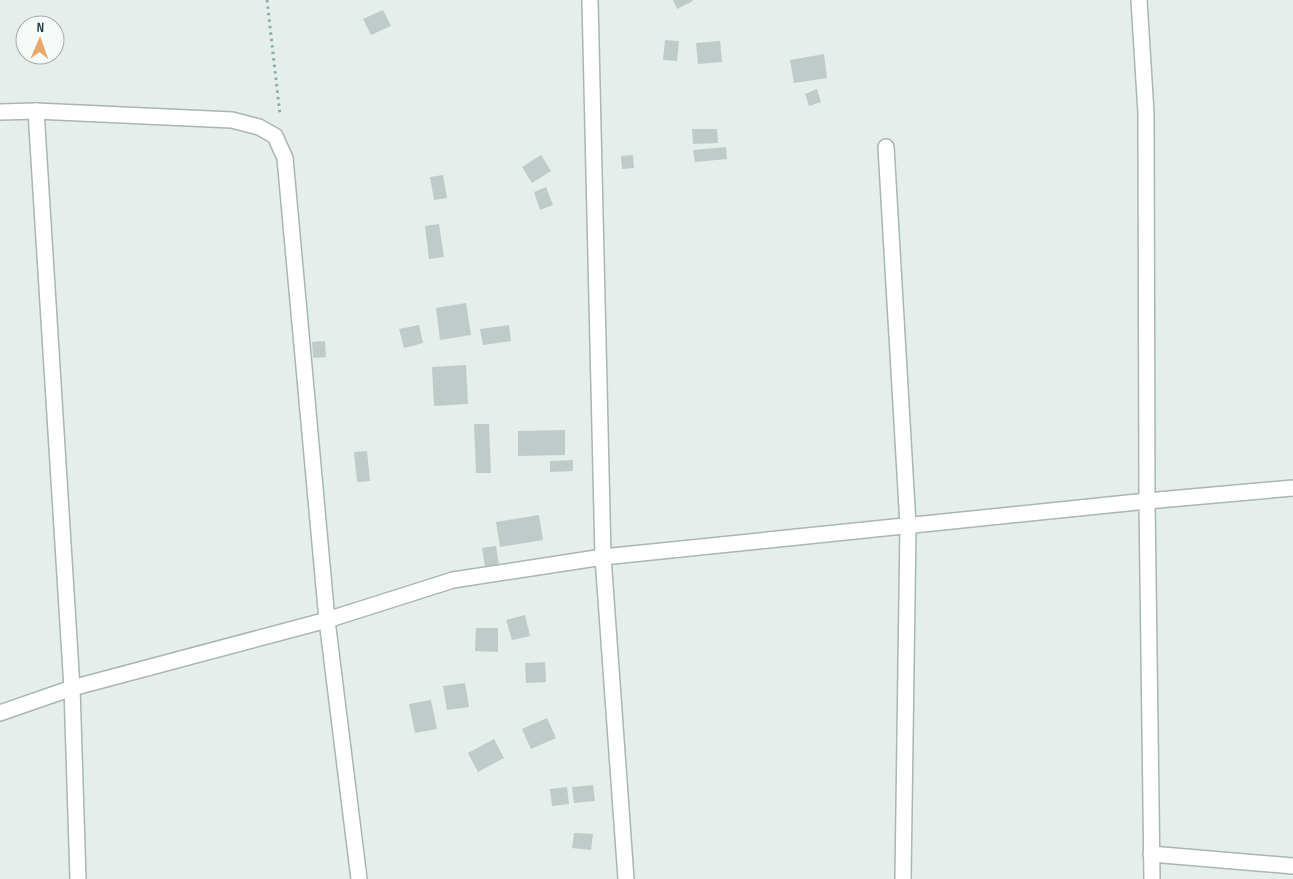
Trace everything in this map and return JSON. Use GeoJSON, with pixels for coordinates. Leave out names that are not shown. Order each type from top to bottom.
{"type":"FeatureCollection","features":[{"type":"Feature","properties":{"kind":"street"},"geometry":{"type":"LineString","coordinates":[[590,0],[603,557],[626,879]]}},
{"type":"Feature","properties":{"kind":"street"},"geometry":{"type":"LineString","coordinates":[[1140,0],[1146,113],[1147,501],[1152,879]]}},
{"type":"Feature","properties":{"kind":"street"},"geometry":{"type":"LineString","coordinates":[[36,111],[72,688],[78,879]]}},
{"type":"Feature","properties":{"kind":"street"},"geometry":{"type":"LineString","coordinates":[[0,112],[36,111],[232,120],[259,127],[275,136],[285,158],[327,620],[359,879]]}},
{"type":"Feature","properties":{"kind":"street"},"geometry":{"type":"LineString","coordinates":[[886,147],[908,525],[902,879]]}},
{"type":"Feature","properties":{"kind":"street"},"geometry":{"type":"LineString","coordinates":[[0,713],[72,688],[327,620],[453,580],[603,557],[1147,501],[1293,488]]}},
{"type":"Feature","properties":{"kind":"street"},"geometry":{"type":"LineString","coordinates":[[1151,854],[1293,866]]}},
{"type":"Feature","properties":{"kind":"path"},"geometry":{"type":"LineString","coordinates":[[267,0],[280,118]]}},
{"type":"Feature","properties":{"kind":"building"},"geometry":{"type":"Polygon","coordinates":[[[673,0],[692,0],[693,1],[677,9],[673,0]]]}},
{"type":"Feature","properties":{"kind":"building"},"geometry":{"type":"Polygon","coordinates":[[[383,10],[391,26],[371,35],[363,19],[383,10]]]}},
{"type":"Feature","properties":{"kind":"building"},"geometry":{"type":"Polygon","coordinates":[[[665,40],[679,41],[677,61],[663,60],[665,40]]]}},
{"type":"Feature","properties":{"kind":"building"},"geometry":{"type":"Polygon","coordinates":[[[720,41],[722,62],[698,64],[696,43],[720,41]]]}},
{"type":"Feature","properties":{"kind":"building"},"geometry":{"type":"Polygon","coordinates":[[[824,54],[827,78],[794,83],[790,60],[824,54]]]}},
{"type":"Feature","properties":{"kind":"building"},"geometry":{"type":"Polygon","coordinates":[[[817,89],[821,102],[809,106],[805,94],[817,89]]]}},
{"type":"Feature","properties":{"kind":"building"},"geometry":{"type":"Polygon","coordinates":[[[692,129],[717,129],[718,143],[693,144],[692,129]]]}},
{"type":"Feature","properties":{"kind":"building"},"geometry":{"type":"Polygon","coordinates":[[[726,147],[727,159],[695,162],[693,150],[726,147]]]}},
{"type":"Feature","properties":{"kind":"building"},"geometry":{"type":"Polygon","coordinates":[[[541,155],[551,171],[532,183],[522,167],[541,155]]]}},
{"type":"Feature","properties":{"kind":"building"},"geometry":{"type":"Polygon","coordinates":[[[633,155],[634,168],[622,169],[621,156],[633,155]]]}},
{"type":"Feature","properties":{"kind":"building"},"geometry":{"type":"Polygon","coordinates":[[[443,175],[447,198],[434,200],[430,177],[443,175]]]}},
{"type":"Feature","properties":{"kind":"building"},"geometry":{"type":"Polygon","coordinates":[[[546,187],[553,205],[540,210],[534,192],[546,187]]]}},
{"type":"Feature","properties":{"kind":"building"},"geometry":{"type":"Polygon","coordinates":[[[439,224],[444,257],[429,259],[425,226],[439,224]]]}},
{"type":"Feature","properties":{"kind":"building"},"geometry":{"type":"Polygon","coordinates":[[[466,303],[471,335],[440,340],[436,308],[466,303]]]}},
{"type":"Feature","properties":{"kind":"building"},"geometry":{"type":"Polygon","coordinates":[[[419,325],[423,343],[404,348],[399,329],[419,325]]]}},
{"type":"Feature","properties":{"kind":"building"},"geometry":{"type":"Polygon","coordinates":[[[509,325],[511,341],[483,345],[480,329],[509,325]]]}},
{"type":"Feature","properties":{"kind":"building"},"geometry":{"type":"Polygon","coordinates":[[[325,341],[326,357],[313,358],[312,342],[325,341]]]}},
{"type":"Feature","properties":{"kind":"building"},"geometry":{"type":"Polygon","coordinates":[[[466,365],[468,404],[434,406],[432,367],[466,365]]]}},
{"type":"Feature","properties":{"kind":"building"},"geometry":{"type":"Polygon","coordinates":[[[474,424],[489,424],[491,473],[476,473],[474,424]]]}},
{"type":"Feature","properties":{"kind":"building"},"geometry":{"type":"Polygon","coordinates":[[[565,430],[565,455],[518,456],[518,431],[565,430]]]}},
{"type":"Feature","properties":{"kind":"building"},"geometry":{"type":"Polygon","coordinates":[[[367,451],[370,481],[357,482],[354,452],[367,451]]]}},
{"type":"Feature","properties":{"kind":"building"},"geometry":{"type":"Polygon","coordinates":[[[573,460],[573,471],[550,472],[550,461],[573,460]]]}},
{"type":"Feature","properties":{"kind":"building"},"geometry":{"type":"Polygon","coordinates":[[[539,515],[543,540],[500,547],[496,522],[539,515]]]}},
{"type":"Feature","properties":{"kind":"building"},"geometry":{"type":"Polygon","coordinates":[[[496,546],[499,565],[485,567],[482,548],[496,546]]]}},
{"type":"Feature","properties":{"kind":"building"},"geometry":{"type":"Polygon","coordinates":[[[525,615],[530,636],[512,640],[506,620],[525,615]]]}},
{"type":"Feature","properties":{"kind":"building"},"geometry":{"type":"Polygon","coordinates":[[[476,628],[498,628],[498,652],[475,651],[476,628]]]}},
{"type":"Feature","properties":{"kind":"building"},"geometry":{"type":"Polygon","coordinates":[[[545,662],[546,682],[526,683],[525,663],[545,662]]]}},
{"type":"Feature","properties":{"kind":"building"},"geometry":{"type":"Polygon","coordinates":[[[465,683],[469,707],[447,710],[443,686],[465,683]]]}},
{"type":"Feature","properties":{"kind":"building"},"geometry":{"type":"Polygon","coordinates":[[[431,700],[437,729],[415,733],[409,704],[431,700]]]}},
{"type":"Feature","properties":{"kind":"building"},"geometry":{"type":"Polygon","coordinates":[[[547,718],[556,738],[531,749],[522,729],[547,718]]]}},
{"type":"Feature","properties":{"kind":"building"},"geometry":{"type":"Polygon","coordinates":[[[494,739],[504,758],[478,772],[468,753],[494,739]]]}},
{"type":"Feature","properties":{"kind":"building"},"geometry":{"type":"Polygon","coordinates":[[[593,785],[595,801],[574,803],[572,787],[593,785]]]}},
{"type":"Feature","properties":{"kind":"building"},"geometry":{"type":"Polygon","coordinates":[[[567,787],[569,804],[552,806],[550,789],[567,787]]]}},
{"type":"Feature","properties":{"kind":"building"},"geometry":{"type":"Polygon","coordinates":[[[574,833],[593,834],[591,850],[572,848],[574,833]]]}}]}
